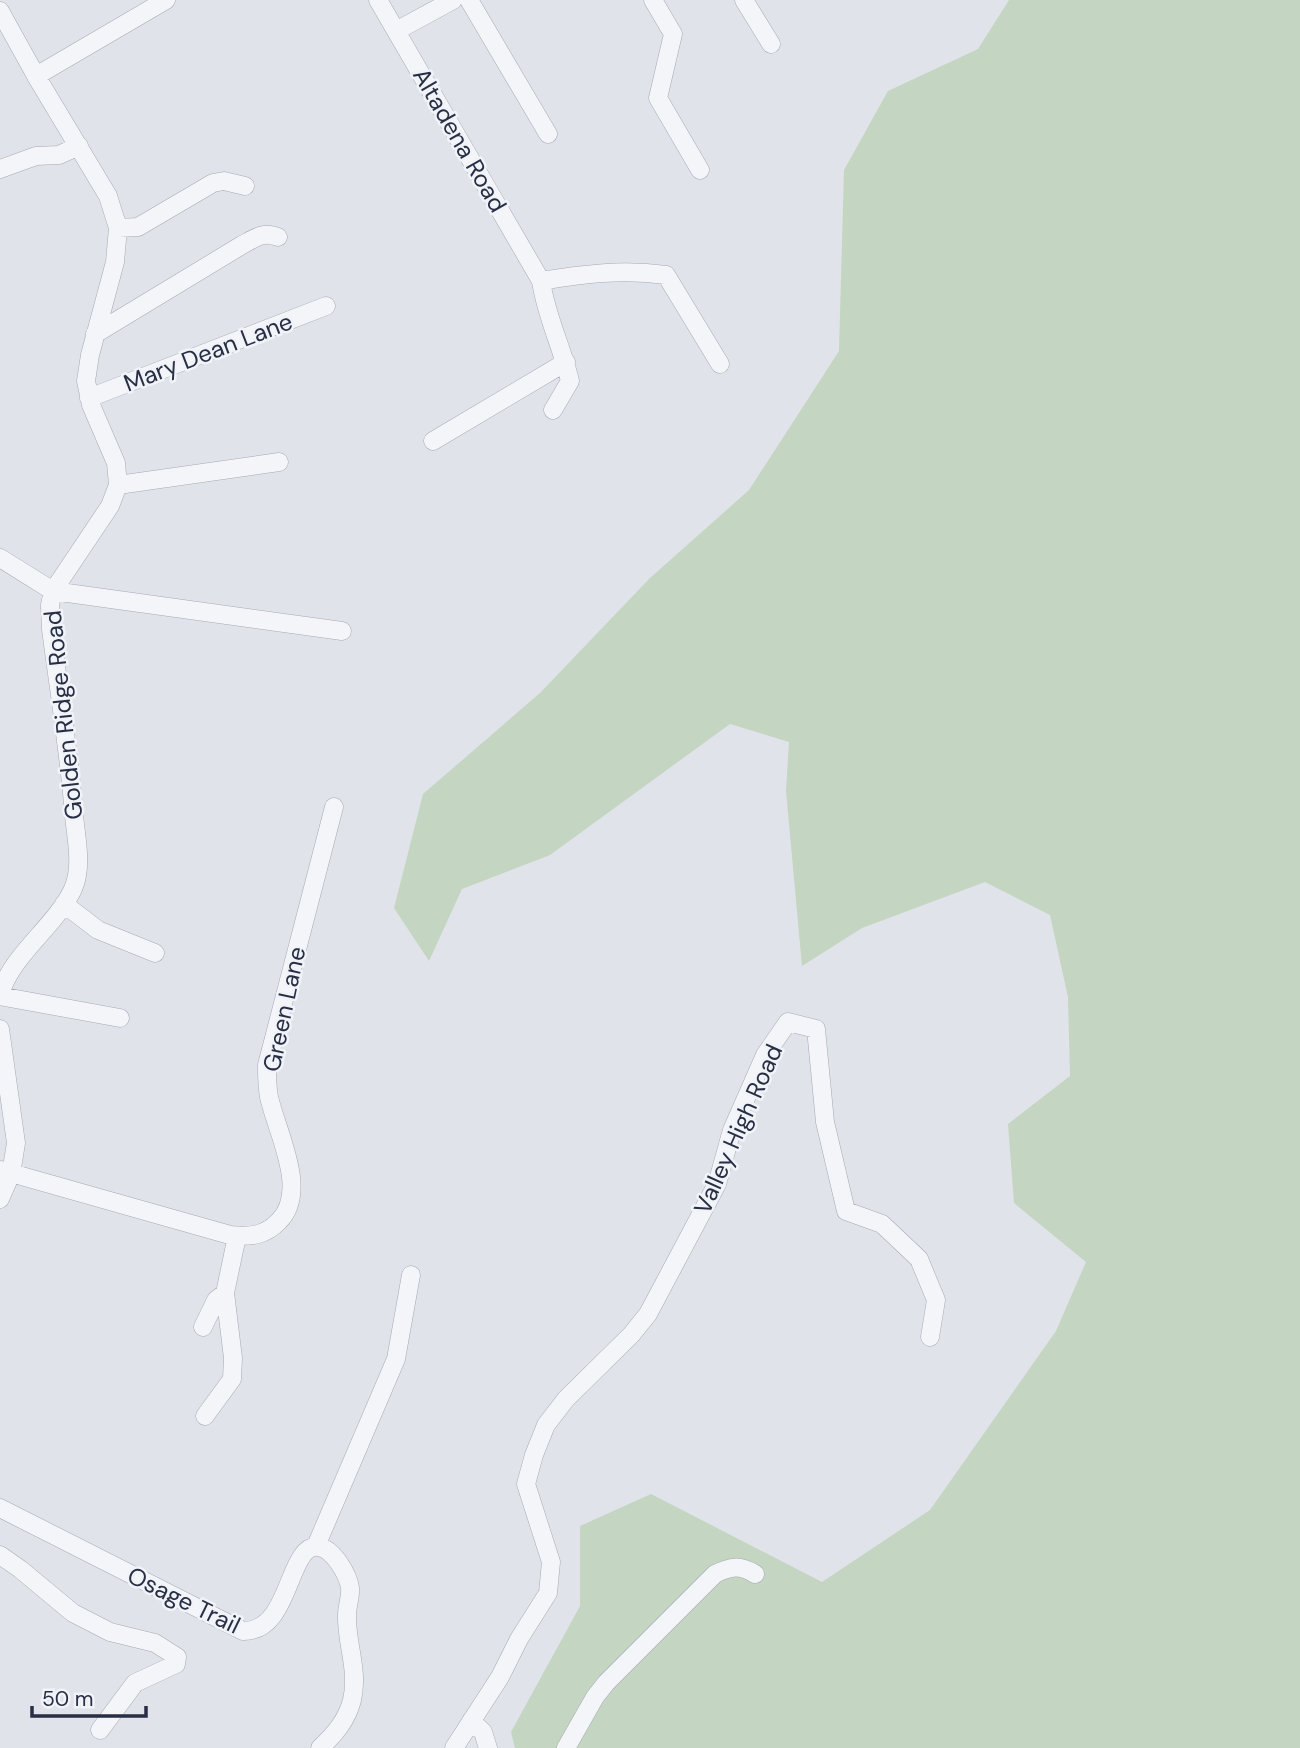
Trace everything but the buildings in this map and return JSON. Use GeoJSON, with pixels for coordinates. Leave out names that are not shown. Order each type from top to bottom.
{"type":"FeatureCollection","features":[{"type":"Feature","properties":{"kind":"street"},"geometry":{"type":"LineString","coordinates":[[36,76],[166,0]]}},
{"type":"Feature","properties":{"kind":"street","name":"Altadena Road"},"geometry":{"type":"LineString","coordinates":[[378,0],[541,281],[547,309],[566,362]]}},
{"type":"Feature","properties":{"kind":"street"},"geometry":{"type":"LineString","coordinates":[[396,31],[453,0]]}},
{"type":"Feature","properties":{"kind":"street"},"geometry":{"type":"LineString","coordinates":[[469,0],[548,134]]}},
{"type":"Feature","properties":{"kind":"street"},"geometry":{"type":"LineString","coordinates":[[653,0],[673,34],[658,98],[700,170]]}},
{"type":"Feature","properties":{"kind":"street"},"geometry":{"type":"LineString","coordinates":[[744,0],[771,44]]}},
{"type":"Feature","properties":{"kind":"street"},"geometry":{"type":"LineString","coordinates":[[0,11],[114,208],[118,228],[115,262],[86,372],[89,398],[116,463],[118,485],[279,461]]}},
{"type":"Feature","properties":{"kind":"street"},"geometry":{"type":"LineString","coordinates":[[0,169],[36,156],[59,155],[79,146]]}},
{"type":"Feature","properties":{"kind":"street"},"geometry":{"type":"LineString","coordinates":[[118,228],[138,227],[213,183],[224,181],[245,186]]}},
{"type":"Feature","properties":{"kind":"street"},"geometry":{"type":"LineString","coordinates":[[94,334],[242,245],[262,235],[278,237]]}},
{"type":"Feature","properties":{"kind":"street"},"geometry":{"type":"LineString","coordinates":[[541,281],[587,273],[636,271],[666,275],[720,364]]}},
{"type":"Feature","properties":{"kind":"street","name":"Mary Dean Lane"},"geometry":{"type":"LineString","coordinates":[[89,398],[327,306]]}},
{"type":"Feature","properties":{"kind":"street"},"geometry":{"type":"LineString","coordinates":[[433,441],[566,362],[570,381],[553,410]]}},
{"type":"Feature","properties":{"kind":"street","name":"Golden Ridge Road"},"geometry":{"type":"LineString","coordinates":[[1,987],[64,904],[76,881],[78,858],[71,775],[50,605],[53,592],[106,514],[118,485]]}},
{"type":"Feature","properties":{"kind":"street"},"geometry":{"type":"LineString","coordinates":[[0,558],[53,592],[342,631]]}},
{"type":"Feature","properties":{"kind":"street","name":"Green Lane"},"geometry":{"type":"LineString","coordinates":[[6,1172],[237,1236],[246,1237],[270,1231],[288,1213],[293,1197],[292,1178],[269,1096],[267,1065],[334,807]]}},
{"type":"Feature","properties":{"kind":"street"},"geometry":{"type":"LineString","coordinates":[[64,904],[98,930],[155,953]]}},
{"type":"Feature","properties":{"kind":"street"},"geometry":{"type":"LineString","coordinates":[[1,987],[120,1018]]}},
{"type":"Feature","properties":{"kind":"street","name":"Valley High Road"},"geometry":{"type":"LineString","coordinates":[[454,1748],[500,1677],[519,1639],[548,1593],[551,1562],[526,1484],[546,1425],[566,1399],[631,1335],[648,1314],[717,1184],[732,1130],[765,1055],[788,1022],[816,1029],[825,1122],[846,1211],[882,1224],[919,1259],[936,1300],[930,1337]]}},
{"type":"Feature","properties":{"kind":"street"},"geometry":{"type":"LineString","coordinates":[[0,1029],[15,1125],[15,1160],[6,1172],[0,1199]]}},
{"type":"Feature","properties":{"kind":"street"},"geometry":{"type":"LineString","coordinates":[[205,1416],[232,1380],[233,1358],[225,1293],[237,1236]]}},
{"type":"Feature","properties":{"kind":"street"},"geometry":{"type":"LineString","coordinates":[[320,1748],[345,1720],[352,1700],[354,1682],[346,1614],[350,1587],[333,1557],[324,1548],[316,1546],[396,1359],[411,1275]]}},
{"type":"Feature","properties":{"kind":"street"},"geometry":{"type":"LineString","coordinates":[[203,1327],[216,1300],[225,1293]]}},
{"type":"Feature","properties":{"kind":"street","name":"Osage Trail"},"geometry":{"type":"LineString","coordinates":[[0,1508],[243,1632],[254,1630],[270,1620],[287,1591],[301,1555],[310,1547],[316,1546]]}},
{"type":"Feature","properties":{"kind":"street"},"geometry":{"type":"LineString","coordinates":[[0,1555],[30,1576],[73,1613],[110,1632],[155,1643],[177,1657],[176,1664],[135,1683],[100,1730]]}},
{"type":"Feature","properties":{"kind":"street"},"geometry":{"type":"LineString","coordinates":[[566,1748],[606,1684],[715,1574],[729,1566],[744,1568],[755,1574]]}},
{"type":"Feature","properties":{"kind":"street"},"geometry":{"type":"LineString","coordinates":[[471,1721],[486,1737],[488,1748]]}},
{"type":"Feature","properties":{"kind":"green space"},"geometry":{"type":"Polygon","coordinates":[[[1009,0],[1300,0],[1300,1748],[515,1748],[511,1732],[580,1606],[580,1526],[651,1494],[822,1582],[930,1510],[1056,1331],[1086,1262],[1014,1203],[1008,1124],[1070,1076],[1068,997],[1050,915],[985,882],[862,928],[802,966],[786,791],[789,742],[730,724],[550,855],[462,889],[429,961],[394,908],[423,794],[540,693],[650,578],[749,490],[839,351],[844,170],[888,91],[978,49],[1009,0]]]}}]}
